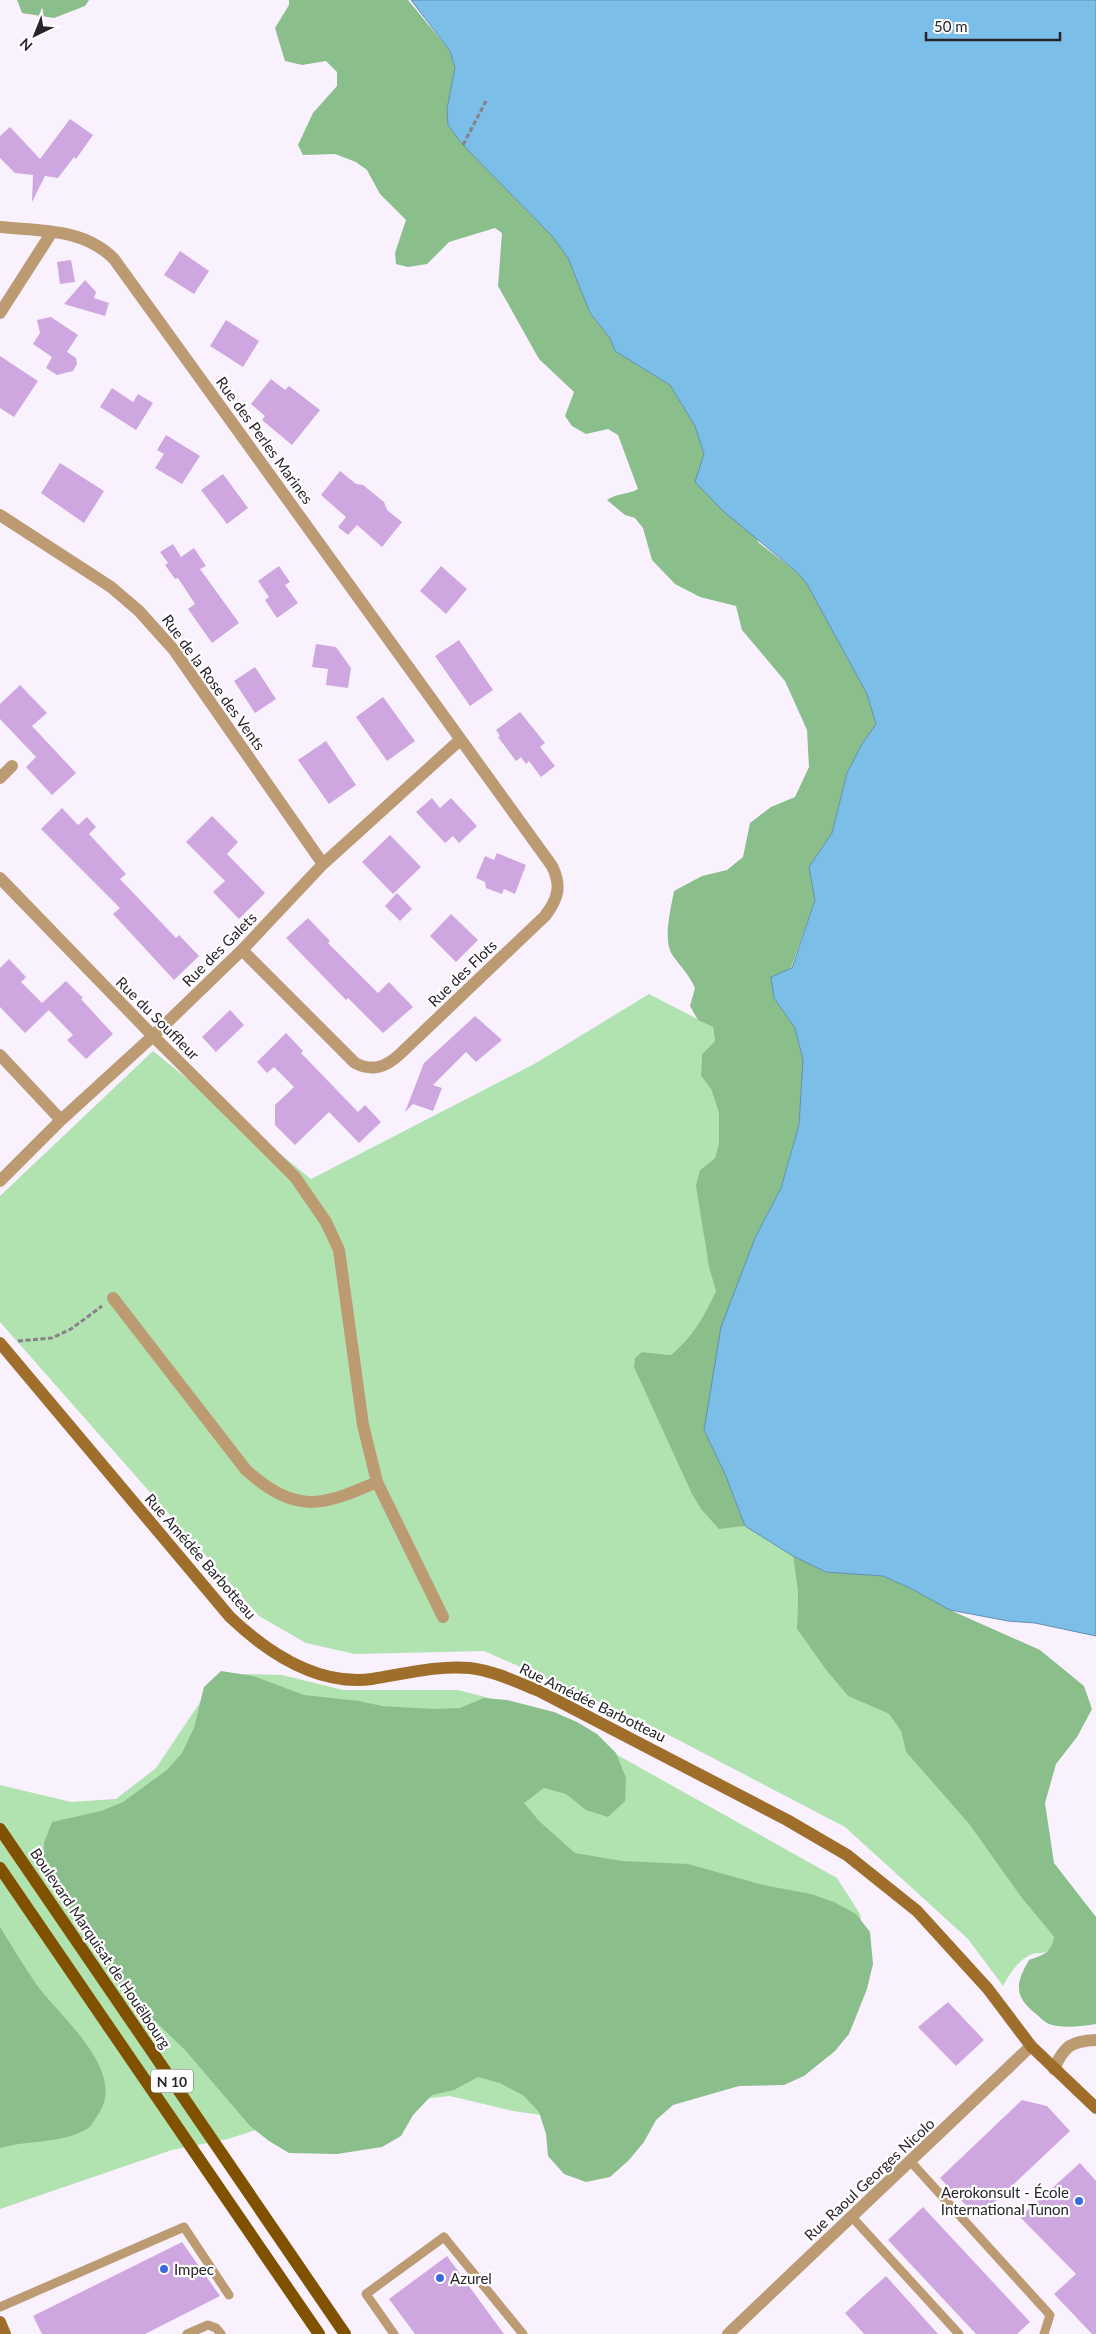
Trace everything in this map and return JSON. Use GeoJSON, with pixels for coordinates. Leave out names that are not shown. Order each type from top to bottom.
{"type":"FeatureCollection","features":[{"type":"Feature","properties":{"kind":"main road","name":"Boulevard Marquisat de Houëlbourg"},"geometry":{"type":"LineString","coordinates":[[0,1829],[345,2334]]}},
{"type":"Feature","properties":{"kind":"main road","name":"N 10"},"geometry":{"type":"LineString","coordinates":[[0,1868],[319,2334]]}},
{"type":"Feature","properties":{"kind":"street","name":"Rue des Perles Marines"},"geometry":{"type":"LineString","coordinates":[[0,227],[75,235],[93,242],[114,259],[460,740]]}},
{"type":"Feature","properties":{"kind":"street"},"geometry":{"type":"LineString","coordinates":[[0,313],[52,232]]}},
{"type":"Feature","properties":{"kind":"street","name":"Rue de la Rose des Vents"},"geometry":{"type":"LineString","coordinates":[[0,515],[111,586],[155,628],[174,650],[323,864]]}},
{"type":"Feature","properties":{"kind":"street","name":"Rue des Galets"},"geometry":{"type":"LineString","coordinates":[[0,1181],[61,1120],[153,1036],[242,950],[323,864],[460,740]]}},
{"type":"Feature","properties":{"kind":"street","name":"Rue des Flots"},"geometry":{"type":"LineString","coordinates":[[242,950],[346,1055],[355,1063],[372,1068],[390,1063],[544,916],[558,894],[558,877],[552,866],[460,740]]}},
{"type":"Feature","properties":{"kind":"street"},"geometry":{"type":"LineString","coordinates":[[0,778],[12,766]]}},
{"type":"Feature","properties":{"kind":"street","name":"Rue du Souffleur"},"geometry":{"type":"LineString","coordinates":[[0,878],[153,1036],[295,1177],[326,1222],[339,1250],[363,1425],[377,1482],[443,1617]]}},
{"type":"Feature","properties":{"kind":"street"},"geometry":{"type":"LineString","coordinates":[[0,1055],[61,1120]]}},
{"type":"Feature","properties":{"kind":"street"},"geometry":{"type":"LineString","coordinates":[[114,1298],[246,1470],[267,1488],[288,1498],[317,1503],[341,1497],[377,1482]]}},
{"type":"Feature","properties":{"kind":"street","name":"Rue Amédée Barbotteau"},"geometry":{"type":"LineString","coordinates":[[0,1343],[230,1617],[272,1652],[315,1672],[349,1679],[369,1679],[456,1668],[490,1672],[539,1691],[788,1820],[847,1855],[917,1911],[954,1950],[1007,2013],[1031,2046],[1096,2108]]}},
{"type":"Feature","properties":{"kind":"street"},"geometry":{"type":"LineString","coordinates":[[1054,2069],[1063,2051],[1069,2046],[1081,2041],[1096,2040]]}},
{"type":"Feature","properties":{"kind":"street","name":"Rue Raoul Georges Nicolo"},"geometry":{"type":"LineString","coordinates":[[728,2334],[1031,2046]]}},
{"type":"Feature","properties":{"kind":"street"},"geometry":{"type":"LineString","coordinates":[[0,2322],[5,2334]]}},
{"type":"Feature","properties":{"kind":"lane"},"geometry":{"type":"LineString","coordinates":[[911,2162],[1050,2315],[1044,2334]]}},
{"type":"Feature","properties":{"kind":"lane"},"geometry":{"type":"LineString","coordinates":[[852,2217],[959,2334]]}},
{"type":"Feature","properties":{"kind":"lane"},"geometry":{"type":"LineString","coordinates":[[0,2307],[184,2227],[230,2295]]}},
{"type":"Feature","properties":{"kind":"lane"},"geometry":{"type":"LineString","coordinates":[[394,2334],[366,2294],[444,2238],[523,2334]]}},
{"type":"Feature","properties":{"kind":"lane"},"geometry":{"type":"LineString","coordinates":[[187,2334],[208,2325],[216,2328],[221,2334]]}},
{"type":"Feature","properties":{"kind":"path"},"geometry":{"type":"LineString","coordinates":[[463,145],[486,101]]}},
{"type":"Feature","properties":{"kind":"path"},"geometry":{"type":"LineString","coordinates":[[0,1343],[52,1338],[71,1329],[114,1298]]}},
{"type":"Feature","properties":{"kind":"green space"},"geometry":{"type":"Polygon","coordinates":[[[17,0],[89,0],[85,6],[54,18],[22,13],[17,0]]]}},
{"type":"Feature","properties":{"kind":"green space"},"geometry":{"type":"Polygon","coordinates":[[[289,0],[408,0],[450,51],[455,68],[447,109],[448,125],[463,145],[552,236],[568,258],[590,313],[610,338],[615,351],[670,385],[695,426],[704,454],[759,543],[798,573],[807,584],[867,694],[876,724],[862,744],[847,773],[832,833],[809,867],[815,900],[791,968],[774,998],[795,1028],[803,1060],[799,1125],[781,1188],[755,1238],[704,1430],[725,1474],[745,1526],[719,1529],[701,1509],[692,1494],[634,1367],[635,1358],[642,1352],[671,1355],[697,1326],[716,1291],[709,1267],[696,1186],[700,1170],[715,1158],[719,1143],[719,1113],[711,1089],[701,1076],[702,1054],[715,1041],[713,1027],[698,1020],[690,1006],[695,988],[670,949],[668,924],[674,891],[702,876],[727,870],[743,857],[750,823],[771,807],[795,797],[809,767],[807,730],[785,681],[742,630],[736,606],[700,597],[675,584],[652,560],[643,528],[635,518],[625,515],[607,500],[638,489],[618,435],[608,429],[586,434],[572,426],[565,416],[574,392],[539,359],[498,286],[502,233],[495,228],[449,242],[427,264],[408,267],[396,264],[395,253],[406,220],[380,194],[367,170],[356,162],[335,154],[303,155],[298,145],[313,113],[337,86],[337,72],[326,61],[302,65],[285,61],[275,28],[289,5],[289,0]]]}},
{"type":"Feature","properties":{"kind":"green space"},"geometry":{"type":"Polygon","coordinates":[[[649,994],[713,1027],[715,1041],[702,1054],[701,1076],[711,1089],[719,1113],[719,1143],[715,1158],[700,1170],[705,1244],[716,1291],[701,1323],[688,1340],[671,1355],[642,1352],[719,1528],[745,1526],[793,1556],[798,1592],[797,1629],[826,1670],[848,1696],[889,1714],[901,1731],[906,1752],[969,1824],[1021,1897],[1054,1937],[1052,1945],[1046,1952],[1030,1955],[1021,1961],[1012,1970],[1003,1986],[968,1939],[845,1827],[640,1720],[484,1651],[355,1654],[306,1643],[259,1616],[0,1322],[0,1196],[153,1051],[311,1179],[536,1063],[649,994]]]}},
{"type":"Feature","properties":{"kind":"green space"},"geometry":{"type":"Polygon","coordinates":[[[793,1556],[826,1572],[883,1576],[912,1589],[950,1610],[1040,1650],[1084,1686],[1092,1709],[1077,1737],[1056,1764],[1045,1803],[1054,1863],[1096,1917],[1096,2024],[1066,2027],[1054,2026],[1036,2014],[1020,1995],[1019,1983],[1024,1968],[1029,1960],[1042,1955],[1051,1947],[1054,1937],[1021,1897],[969,1824],[906,1752],[901,1731],[889,1714],[848,1696],[826,1670],[797,1629],[798,1592],[793,1556]]]}},
{"type":"Feature","properties":{"kind":"green space"},"geometry":{"type":"Polygon","coordinates":[[[221,1671],[253,1676],[304,1695],[359,1701],[382,1706],[433,1709],[460,1708],[484,1698],[507,1700],[554,1712],[577,1722],[597,1734],[616,1753],[626,1778],[625,1801],[608,1817],[586,1810],[566,1794],[544,1788],[524,1803],[539,1821],[575,1853],[622,1861],[688,1864],[763,1885],[811,1894],[834,1902],[856,1914],[870,1932],[873,1964],[867,1989],[849,2034],[835,2051],[804,2076],[784,2085],[739,2086],[673,2105],[656,2120],[644,2142],[629,2160],[610,2177],[586,2182],[564,2174],[548,2156],[546,2134],[539,2112],[524,2096],[500,2083],[478,2077],[454,2090],[432,2095],[413,2115],[401,2136],[382,2147],[337,2154],[289,2153],[269,2141],[250,2126],[185,2050],[130,1997],[99,1959],[73,1913],[55,1892],[42,1869],[44,1843],[52,1822],[101,1811],[123,1802],[167,1770],[182,1753],[194,1728],[204,1687],[221,1671]]]}},
{"type":"Feature","properties":{"kind":"green space"},"geometry":{"type":"Polygon","coordinates":[[[244,1674],[282,1675],[343,1690],[458,1690],[539,1711],[837,1878],[860,1914],[865,1943],[583,2121],[513,2111],[450,2096],[317,2110],[228,2139],[172,2150],[0,2209],[0,1785],[71,1802],[116,1799],[156,1768],[207,1692],[244,1674]]]}},
{"type":"Feature","properties":{"kind":"green space"},"geometry":{"type":"Polygon","coordinates":[[[0,1927],[39,1988],[89,2048],[99,2065],[105,2083],[105,2100],[96,2118],[87,2129],[65,2138],[0,2148],[0,1927]]]}},
{"type":"Feature","properties":{"kind":"water"},"geometry":{"type":"Polygon","coordinates":[[[411,0],[1096,0],[1096,1636],[1035,1623],[1008,1621],[950,1610],[912,1589],[883,1576],[826,1572],[793,1556],[745,1526],[725,1474],[704,1430],[721,1327],[755,1238],[781,1188],[799,1125],[803,1060],[795,1028],[774,998],[771,977],[792,968],[815,900],[809,867],[832,833],[847,773],[862,744],[876,724],[867,694],[807,584],[798,573],[723,511],[695,482],[704,454],[695,426],[670,385],[615,351],[610,338],[590,313],[568,258],[552,236],[463,145],[448,125],[447,109],[455,68],[450,51],[411,0]]]}},
{"type":"Feature","properties":{"kind":"building"},"geometry":{"type":"Polygon","coordinates":[[[70,119],[93,135],[76,159],[74,157],[58,178],[45,176],[32,202],[33,175],[15,173],[0,158],[0,136],[10,127],[40,159],[70,119]]]}},
{"type":"Feature","properties":{"kind":"building"},"geometry":{"type":"Polygon","coordinates":[[[180,251],[209,271],[194,294],[164,275],[180,251]]]}},
{"type":"Feature","properties":{"kind":"building"},"geometry":{"type":"Polygon","coordinates":[[[71,260],[75,282],[60,284],[57,262],[71,260]]]}},
{"type":"Feature","properties":{"kind":"building"},"geometry":{"type":"Polygon","coordinates":[[[85,280],[96,292],[94,298],[109,303],[105,316],[64,304],[85,280]]]}},
{"type":"Feature","properties":{"kind":"building"},"geometry":{"type":"Polygon","coordinates":[[[51,317],[78,335],[67,352],[76,358],[77,364],[73,371],[57,375],[46,368],[52,357],[33,344],[40,333],[37,320],[51,317]]]}},
{"type":"Feature","properties":{"kind":"building"},"geometry":{"type":"Polygon","coordinates":[[[226,320],[259,341],[243,367],[210,346],[226,320]]]}},
{"type":"Feature","properties":{"kind":"building"},"geometry":{"type":"Polygon","coordinates":[[[0,356],[38,381],[14,417],[0,408],[0,356]]]}},
{"type":"Feature","properties":{"kind":"building"},"geometry":{"type":"Polygon","coordinates":[[[271,379],[285,390],[289,386],[320,410],[292,445],[262,420],[265,416],[251,404],[271,379]]]}},
{"type":"Feature","properties":{"kind":"building"},"geometry":{"type":"Polygon","coordinates":[[[112,388],[133,402],[138,394],[153,403],[136,430],[100,407],[112,388]]]}},
{"type":"Feature","properties":{"kind":"building"},"geometry":{"type":"Polygon","coordinates":[[[166,435],[200,456],[182,484],[155,468],[164,454],[157,450],[166,435]]]}},
{"type":"Feature","properties":{"kind":"building"},"geometry":{"type":"Polygon","coordinates":[[[60,463],[104,491],[84,523],[41,493],[60,463]]]}},
{"type":"Feature","properties":{"kind":"building"},"geometry":{"type":"Polygon","coordinates":[[[340,471],[356,484],[363,485],[384,502],[387,510],[402,522],[382,547],[357,525],[348,535],[338,527],[346,517],[321,495],[340,471]]]}},
{"type":"Feature","properties":{"kind":"building"},"geometry":{"type":"Polygon","coordinates":[[[223,474],[248,508],[227,524],[201,490],[223,474]]]}},
{"type":"Feature","properties":{"kind":"building"},"geometry":{"type":"Polygon","coordinates":[[[173,544],[181,557],[194,548],[206,566],[200,569],[239,623],[212,643],[188,609],[195,604],[178,578],[175,579],[165,565],[168,563],[160,552],[173,544]]]}},
{"type":"Feature","properties":{"kind":"building"},"geometry":{"type":"Polygon","coordinates":[[[279,566],[290,582],[285,585],[298,603],[277,618],[265,600],[269,597],[258,581],[279,566]]]}},
{"type":"Feature","properties":{"kind":"building"},"geometry":{"type":"Polygon","coordinates":[[[441,566],[467,589],[446,614],[420,591],[441,566]]]}},
{"type":"Feature","properties":{"kind":"building"},"geometry":{"type":"Polygon","coordinates":[[[459,640],[493,690],[470,706],[435,656],[459,640]]]}},
{"type":"Feature","properties":{"kind":"building"},"geometry":{"type":"Polygon","coordinates":[[[316,644],[336,647],[351,668],[348,688],[326,685],[328,669],[312,667],[316,644]]]}},
{"type":"Feature","properties":{"kind":"building"},"geometry":{"type":"Polygon","coordinates":[[[255,667],[276,699],[255,713],[234,681],[255,667]]]}},
{"type":"Feature","properties":{"kind":"building"},"geometry":{"type":"Polygon","coordinates":[[[20,685],[47,713],[32,726],[76,773],[52,795],[26,767],[36,757],[0,719],[0,704],[20,685]]]}},
{"type":"Feature","properties":{"kind":"building"},"geometry":{"type":"Polygon","coordinates":[[[383,697],[415,741],[387,761],[356,717],[383,697]]]}},
{"type":"Feature","properties":{"kind":"building"},"geometry":{"type":"Polygon","coordinates":[[[520,712],[545,743],[540,747],[555,766],[541,777],[529,761],[526,764],[521,757],[516,761],[498,737],[500,736],[496,730],[520,712]]]}},
{"type":"Feature","properties":{"kind":"building"},"geometry":{"type":"Polygon","coordinates":[[[326,741],[356,785],[329,804],[298,760],[326,741]]]}},
{"type":"Feature","properties":{"kind":"building"},"geometry":{"type":"Polygon","coordinates":[[[432,798],[440,808],[451,798],[477,826],[459,843],[453,836],[445,843],[416,812],[432,798]]]}},
{"type":"Feature","properties":{"kind":"building"},"geometry":{"type":"Polygon","coordinates":[[[62,808],[78,825],[87,817],[96,827],[89,834],[126,874],[120,879],[176,938],[179,935],[199,956],[174,980],[113,914],[120,908],[41,829],[62,808]]]}},
{"type":"Feature","properties":{"kind":"building"},"geometry":{"type":"Polygon","coordinates":[[[212,816],[238,842],[227,854],[265,893],[239,919],[213,892],[225,881],[186,842],[212,816]]]}},
{"type":"Feature","properties":{"kind":"building"},"geometry":{"type":"Polygon","coordinates":[[[390,835],[421,867],[393,894],[362,862],[390,835]]]}},
{"type":"Feature","properties":{"kind":"building"},"geometry":{"type":"Polygon","coordinates":[[[497,853],[526,865],[515,894],[504,889],[502,894],[486,888],[485,882],[476,878],[485,856],[494,860],[497,853]]]}},
{"type":"Feature","properties":{"kind":"building"},"geometry":{"type":"Polygon","coordinates":[[[397,893],[412,909],[400,921],[385,906],[397,893]]]}},
{"type":"Feature","properties":{"kind":"building"},"geometry":{"type":"Polygon","coordinates":[[[451,914],[478,940],[456,962],[430,936],[451,914]]]}},
{"type":"Feature","properties":{"kind":"building"},"geometry":{"type":"Polygon","coordinates":[[[308,918],[330,941],[328,943],[378,993],[389,982],[413,1007],[383,1033],[348,998],[346,1000],[286,938],[308,918]]]}},
{"type":"Feature","properties":{"kind":"building"},"geometry":{"type":"Polygon","coordinates":[[[9,959],[26,977],[21,982],[49,1010],[25,1033],[0,1007],[0,968],[9,959]]]}},
{"type":"Feature","properties":{"kind":"building"},"geometry":{"type":"Polygon","coordinates":[[[66,981],[113,1034],[86,1059],[67,1040],[73,1035],[42,1003],[66,981]]]}},
{"type":"Feature","properties":{"kind":"building"},"geometry":{"type":"Polygon","coordinates":[[[230,1010],[244,1025],[216,1052],[202,1037],[230,1010]]]}},
{"type":"Feature","properties":{"kind":"building"},"geometry":{"type":"Polygon","coordinates":[[[475,1016],[502,1040],[476,1062],[466,1052],[433,1085],[442,1088],[433,1111],[413,1104],[405,1112],[424,1063],[475,1016]]]}},
{"type":"Feature","properties":{"kind":"building"},"geometry":{"type":"Polygon","coordinates":[[[286,1033],[303,1051],[301,1053],[358,1112],[365,1105],[381,1122],[359,1143],[329,1112],[295,1145],[275,1125],[275,1105],[294,1087],[274,1067],[267,1073],[257,1062],[286,1033]]]}},
{"type":"Feature","properties":{"kind":"building"},"geometry":{"type":"Polygon","coordinates":[[[948,2002],[984,2040],[956,2066],[918,2027],[948,2002]]]}},
{"type":"Feature","properties":{"kind":"building"},"geometry":{"type":"Polygon","coordinates":[[[1022,2100],[1047,2106],[1070,2131],[978,2218],[940,2178],[1022,2100]]]}},
{"type":"Feature","properties":{"kind":"building"},"geometry":{"type":"Polygon","coordinates":[[[1080,2163],[1096,2181],[1096,2334],[1092,2334],[1054,2294],[1076,2274],[1020,2217],[1080,2163]]]}},
{"type":"Feature","properties":{"kind":"building"},"geometry":{"type":"Polygon","coordinates":[[[923,2207],[1030,2322],[1017,2334],[976,2334],[888,2240],[923,2207]]]}},
{"type":"Feature","properties":{"kind":"building","name":"Impec"},"geometry":{"type":"Polygon","coordinates":[[[182,2242],[220,2296],[145,2334],[42,2334],[33,2316],[182,2242]]]}},
{"type":"Feature","properties":{"kind":"building","name":"Azurel"},"geometry":{"type":"Polygon","coordinates":[[[447,2256],[504,2334],[415,2334],[389,2299],[447,2256]]]}},
{"type":"Feature","properties":{"kind":"building"},"geometry":{"type":"Polygon","coordinates":[[[886,2276],[938,2334],[864,2334],[845,2313],[886,2276]]]}},
{"type":"Feature","properties":{"kind":"place","name":"Aerokonsult - École International Tunon"},"geometry":{"type":"Point","coordinates":[1079,2201]}},
{"type":"Feature","properties":{"kind":"place","name":"Impec"},"geometry":{"type":"Point","coordinates":[164,2269]}},
{"type":"Feature","properties":{"kind":"place","name":"Azurel"},"geometry":{"type":"Point","coordinates":[440,2278]}}]}
